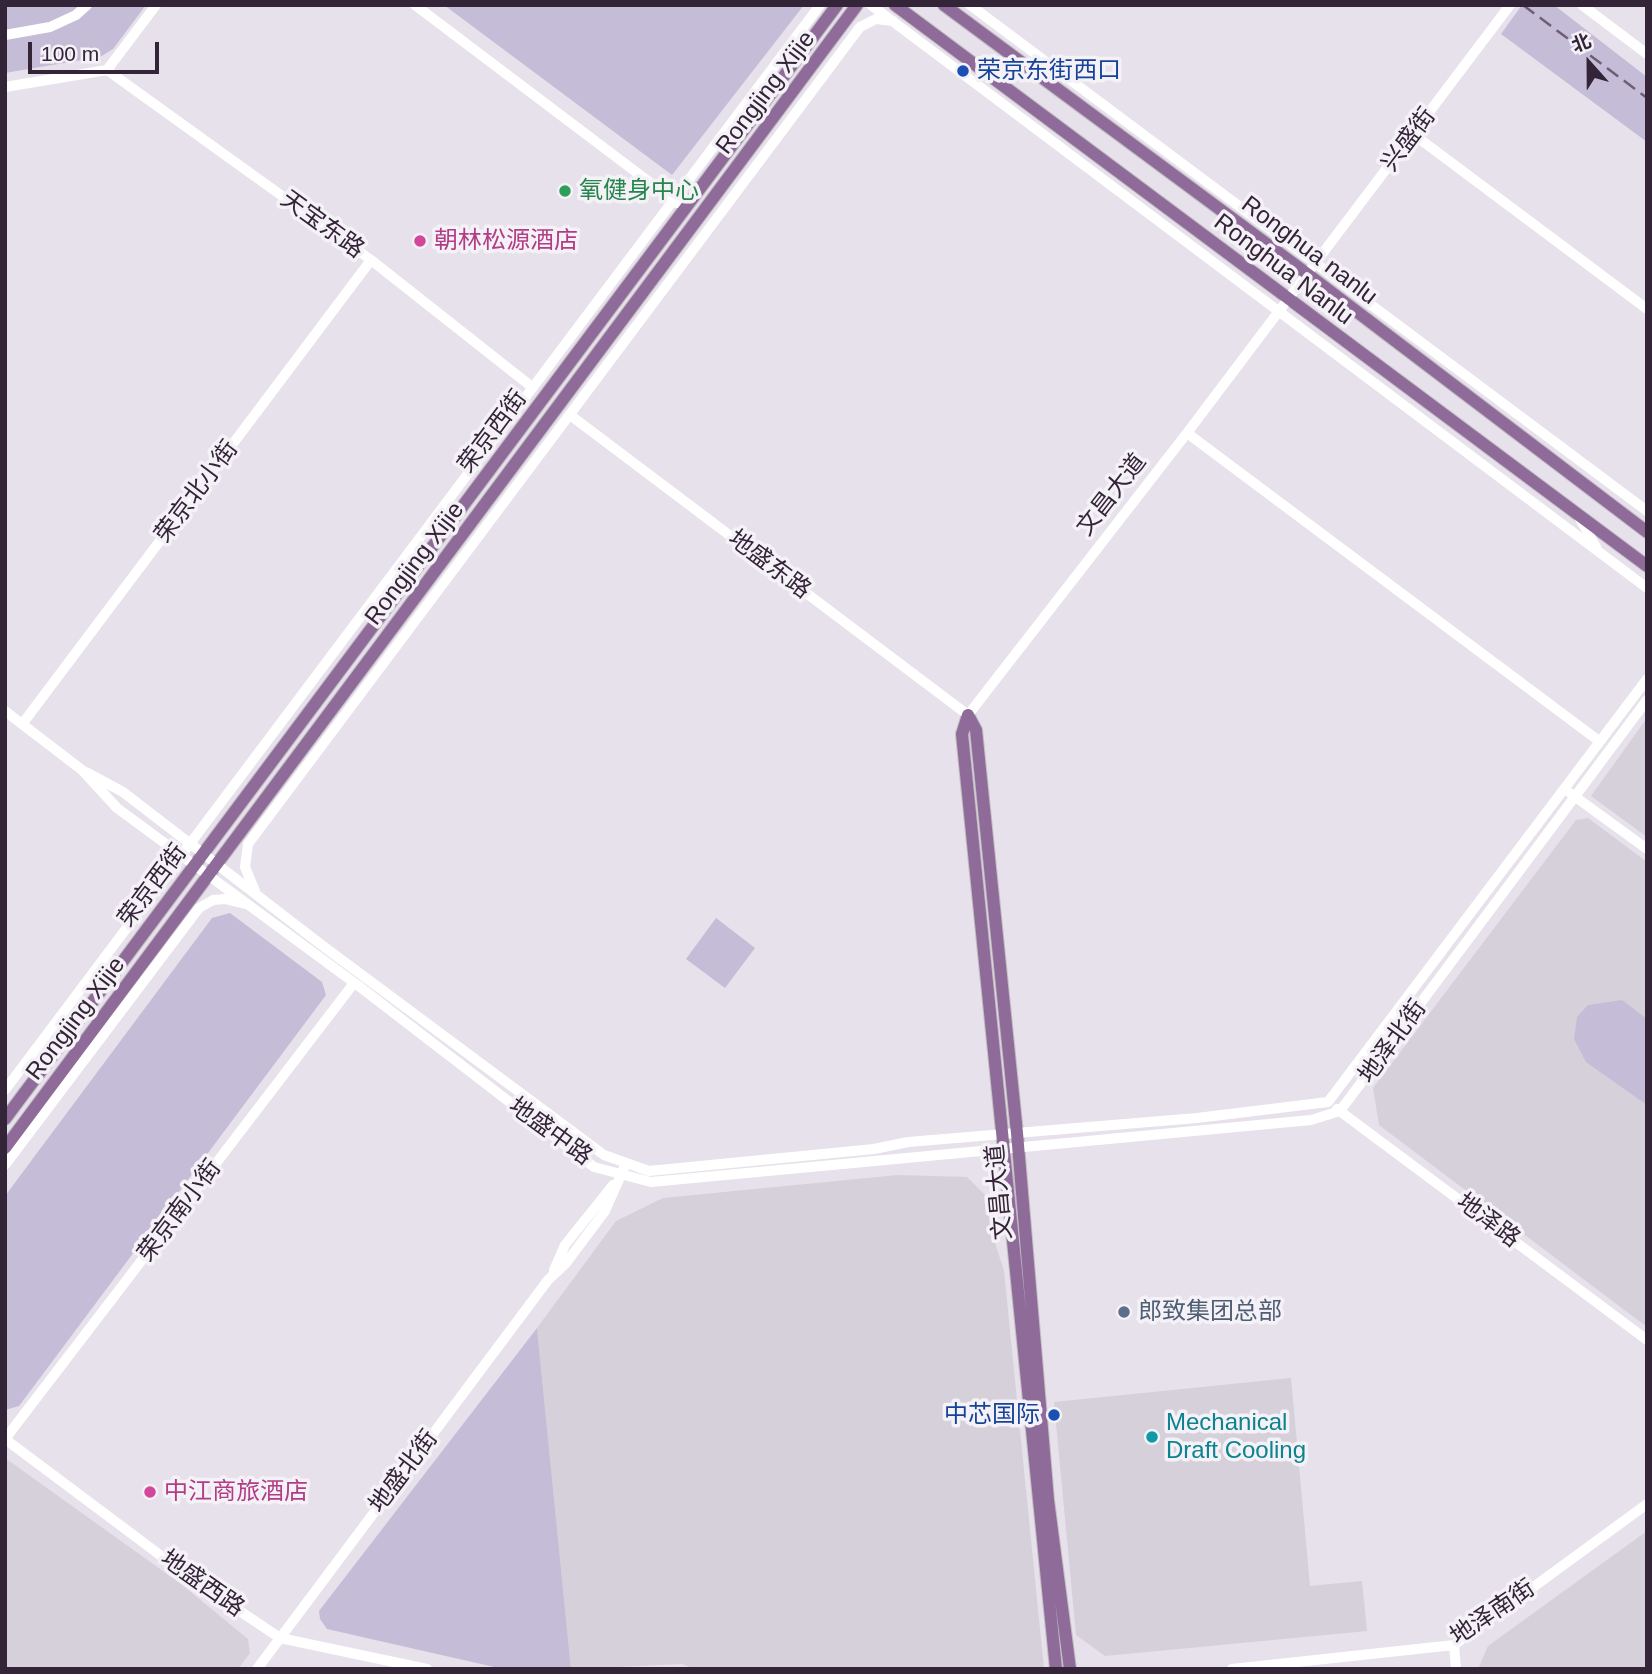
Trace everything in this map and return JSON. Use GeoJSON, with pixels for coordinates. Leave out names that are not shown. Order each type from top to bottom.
{"type":"FeatureCollection","features":[{"type":"Feature","properties":{"kind":"main road","name":"荣京西街"},"geometry":{"type":"LineString","coordinates":[[5,1119],[686,211],[837,5]]}},
{"type":"Feature","properties":{"kind":"main road","name":"Rongjing Xijie"},"geometry":{"type":"LineString","coordinates":[[5,1148],[857,5]]}},
{"type":"Feature","properties":{"kind":"main road","name":"Ronghua Nanlu"},"geometry":{"type":"LineString","coordinates":[[895,5],[1647,566]]}},
{"type":"Feature","properties":{"kind":"main road","name":"Ronghua nanlu"},"geometry":{"type":"LineString","coordinates":[[944,5],[1306,273],[1647,532]]}},
{"type":"Feature","properties":{"kind":"main road","name":"文昌大道"},"geometry":{"type":"LineString","coordinates":[[968,715],[976,730],[1017,1133],[1048,1500],[1070,1669]]}},
{"type":"Feature","properties":{"kind":"main road","name":"文昌大道"},"geometry":{"type":"LineString","coordinates":[[968,715],[962,734],[1056,1669]]}},
{"type":"Feature","properties":{"kind":"street"},"geometry":{"type":"LineString","coordinates":[[5,35],[50,27],[76,15],[88,5]]}},
{"type":"Feature","properties":{"kind":"street"},"geometry":{"type":"LineString","coordinates":[[5,87],[107,70],[156,5]]}},
{"type":"Feature","properties":{"kind":"street"},"geometry":{"type":"LineString","coordinates":[[415,5],[686,211]]}},
{"type":"Feature","properties":{"kind":"street"},"geometry":{"type":"LineString","coordinates":[[5,1090],[820,5]]}},
{"type":"Feature","properties":{"kind":"street"},"geometry":{"type":"LineString","coordinates":[[871,5],[1647,589]]}},
{"type":"Feature","properties":{"kind":"street"},"geometry":{"type":"LineString","coordinates":[[970,5],[1315,260],[1417,340],[1647,511]]}},
{"type":"Feature","properties":{"kind":"street","name":"兴盛街"},"geometry":{"type":"LineString","coordinates":[[1286,299],[1510,5]]}},
{"type":"Feature","properties":{"kind":"street"},"geometry":{"type":"LineString","coordinates":[[1582,5],[1647,54]]}},
{"type":"Feature","properties":{"kind":"street"},"geometry":{"type":"LineString","coordinates":[[256,891],[245,867],[248,844],[860,27],[876,19],[893,22]]}},
{"type":"Feature","properties":{"kind":"street"},"geometry":{"type":"LineString","coordinates":[[1012,36],[1031,70]]}},
{"type":"Feature","properties":{"kind":"street","name":"天宝东路"},"geometry":{"type":"LineString","coordinates":[[107,70],[371,260],[532,387]]}},
{"type":"Feature","properties":{"kind":"street"},"geometry":{"type":"LineString","coordinates":[[1413,134],[1647,309]]}},
{"type":"Feature","properties":{"kind":"street"},"geometry":{"type":"LineString","coordinates":[[1162,205],[1182,239]]}},
{"type":"Feature","properties":{"kind":"street","name":"荣京北小街"},"geometry":{"type":"LineString","coordinates":[[23,723],[371,260]]}},
{"type":"Feature","properties":{"kind":"street","name":"文昌大道"},"geometry":{"type":"LineString","coordinates":[[968,715],[1286,299]]}},
{"type":"Feature","properties":{"kind":"street"},"geometry":{"type":"LineString","coordinates":[[1417,340],[1440,377]]}},
{"type":"Feature","properties":{"kind":"street","name":"地盛东路"},"geometry":{"type":"LineString","coordinates":[[569,415],[968,715]]}},
{"type":"Feature","properties":{"kind":"street"},"geometry":{"type":"LineString","coordinates":[[1186,433],[1599,741]]}},
{"type":"Feature","properties":{"kind":"street"},"geometry":{"type":"LineString","coordinates":[[1577,514],[1599,552]]}},
{"type":"Feature","properties":{"kind":"street","name":"地泽北街"},"geometry":{"type":"LineString","coordinates":[[1328,1102],[1647,679]]}},
{"type":"Feature","properties":{"kind":"street","name":"地泽北街"},"geometry":{"type":"LineString","coordinates":[[1340,1111],[1647,700]]}},
{"type":"Feature","properties":{"kind":"street"},"geometry":{"type":"LineString","coordinates":[[5,711],[82,770]]}},
{"type":"Feature","properties":{"kind":"street","name":"地盛中路"},"geometry":{"type":"LineString","coordinates":[[82,770],[123,792],[256,891],[323,946],[604,1155],[649,1171],[1017,1133]]}},
{"type":"Feature","properties":{"kind":"street","name":"地盛中路"},"geometry":{"type":"LineString","coordinates":[[82,770],[117,808],[354,983],[594,1167],[651,1182],[1003,1149]]}},
{"type":"Feature","properties":{"kind":"street"},"geometry":{"type":"LineString","coordinates":[[1564,788],[1647,849]]}},
{"type":"Feature","properties":{"kind":"street"},"geometry":{"type":"LineString","coordinates":[[5,1165],[199,908],[213,900],[225,899],[244,904]]}},
{"type":"Feature","properties":{"kind":"street","name":"荣京南小街"},"geometry":{"type":"LineString","coordinates":[[5,1439],[354,983]]}},
{"type":"Feature","properties":{"kind":"street"},"geometry":{"type":"LineString","coordinates":[[1017,1133],[1197,1118],[1328,1102]]}},
{"type":"Feature","properties":{"kind":"street","name":"地泽路"},"geometry":{"type":"LineString","coordinates":[[1328,1102],[1647,1340]]}},
{"type":"Feature","properties":{"kind":"street"},"geometry":{"type":"LineString","coordinates":[[1003,1149],[1311,1120],[1340,1111]]}},
{"type":"Feature","properties":{"kind":"street"},"geometry":{"type":"LineString","coordinates":[[623,1174],[626,1163]]}},
{"type":"Feature","properties":{"kind":"street","name":"地盛北街"},"geometry":{"type":"LineString","coordinates":[[257,1669],[551,1276],[565,1245],[623,1174]]}},
{"type":"Feature","properties":{"kind":"street","name":"地盛西路"},"geometry":{"type":"LineString","coordinates":[[5,1439],[192,1578],[280,1638],[426,1669]]}},
{"type":"Feature","properties":{"kind":"street","name":"地泽南街"},"geometry":{"type":"LineString","coordinates":[[1232,1669],[1454,1645],[1647,1504]]}},
{"type":"Feature","properties":{"kind":"street"},"geometry":{"type":"LineString","coordinates":[[1454,1645],[1456,1669]]}},
{"type":"Feature","properties":{"kind":"shaded area"},"geometry":{"type":"Polygon","coordinates":[[[5,5],[146,5],[113,49],[100,57],[5,73],[5,5]]]}},
{"type":"Feature","properties":{"kind":"shaded area"},"geometry":{"type":"Polygon","coordinates":[[[444,5],[804,5],[672,175],[444,5]]]}},
{"type":"Feature","properties":{"kind":"shaded area"},"geometry":{"type":"Polygon","coordinates":[[[1522,5],[1554,5],[1647,77],[1647,142],[1501,34],[1522,5]]]}},
{"type":"Feature","properties":{"kind":"shaded area"},"geometry":{"type":"Polygon","coordinates":[[[1647,718],[1647,837],[1591,796],[1647,718]]]}},
{"type":"Feature","properties":{"kind":"shaded area"},"geometry":{"type":"Polygon","coordinates":[[[1588,818],[1647,862],[1647,1327],[1379,1125],[1373,1088],[1576,820],[1588,818]]]}},
{"type":"Feature","properties":{"kind":"shaded area"},"geometry":{"type":"Polygon","coordinates":[[[230,913],[322,982],[326,995],[19,1406],[5,1410],[5,1196],[212,918],[230,913]]]}},
{"type":"Feature","properties":{"kind":"shaded area"},"geometry":{"type":"Polygon","coordinates":[[[716,918],[755,948],[725,988],[686,959],[716,918]]]}},
{"type":"Feature","properties":{"kind":"shaded area"},"geometry":{"type":"Polygon","coordinates":[[[1622,1000],[1647,1019],[1647,1105],[1586,1062],[1574,1039],[1577,1017],[1588,1005],[1622,1000]]]}},
{"type":"Feature","properties":{"kind":"shaded area","name":"中芯国际"},"geometry":{"type":"Polygon","coordinates":[[[898,1175],[967,1177],[990,1200],[996,1246],[1004,1271],[1044,1669],[694,1669],[682,1664],[571,1669],[537,1328],[616,1221],[663,1198],[898,1175]]]}},
{"type":"Feature","properties":{"kind":"shaded area"},"geometry":{"type":"Polygon","coordinates":[[[537,1328],[571,1669],[503,1669],[327,1629],[320,1619],[319,1611],[537,1328]]]}},
{"type":"Feature","properties":{"kind":"shaded area"},"geometry":{"type":"Polygon","coordinates":[[[1291,1378],[1310,1586],[1362,1581],[1367,1631],[1105,1656],[1076,1635],[1054,1402],[1291,1378]]]}},
{"type":"Feature","properties":{"kind":"shaded area"},"geometry":{"type":"Polygon","coordinates":[[[5,1458],[181,1584],[248,1639],[250,1653],[238,1669],[5,1669],[5,1458]]]}},
{"type":"Feature","properties":{"kind":"shaded area"},"geometry":{"type":"Polygon","coordinates":[[[1647,1531],[1647,1669],[1478,1669],[1488,1646],[1647,1531]]]}},
{"type":"Feature","properties":{"kind":"railway"},"geometry":{"type":"LineString","coordinates":[[1523,5],[1647,98]]}},
{"type":"Feature","properties":{"kind":"place","name":"荣京东街西口"},"geometry":{"type":"Point","coordinates":[963,71]}},
{"type":"Feature","properties":{"kind":"place","name":"氧健身中心"},"geometry":{"type":"Point","coordinates":[565,191]}},
{"type":"Feature","properties":{"kind":"place","name":"朝林松源酒店"},"geometry":{"type":"Point","coordinates":[420,241]}},
{"type":"Feature","properties":{"kind":"place","name":"郎致集团总部"},"geometry":{"type":"Point","coordinates":[1124,1312]}},
{"type":"Feature","properties":{"kind":"place","name":"中芯国际"},"geometry":{"type":"Point","coordinates":[1054,1415]}},
{"type":"Feature","properties":{"kind":"place","name":"Mechanical Draft Cooling"},"geometry":{"type":"Point","coordinates":[1152,1437]}},
{"type":"Feature","properties":{"kind":"place","name":"中江商旅酒店"},"geometry":{"type":"Point","coordinates":[150,1492]}}]}
